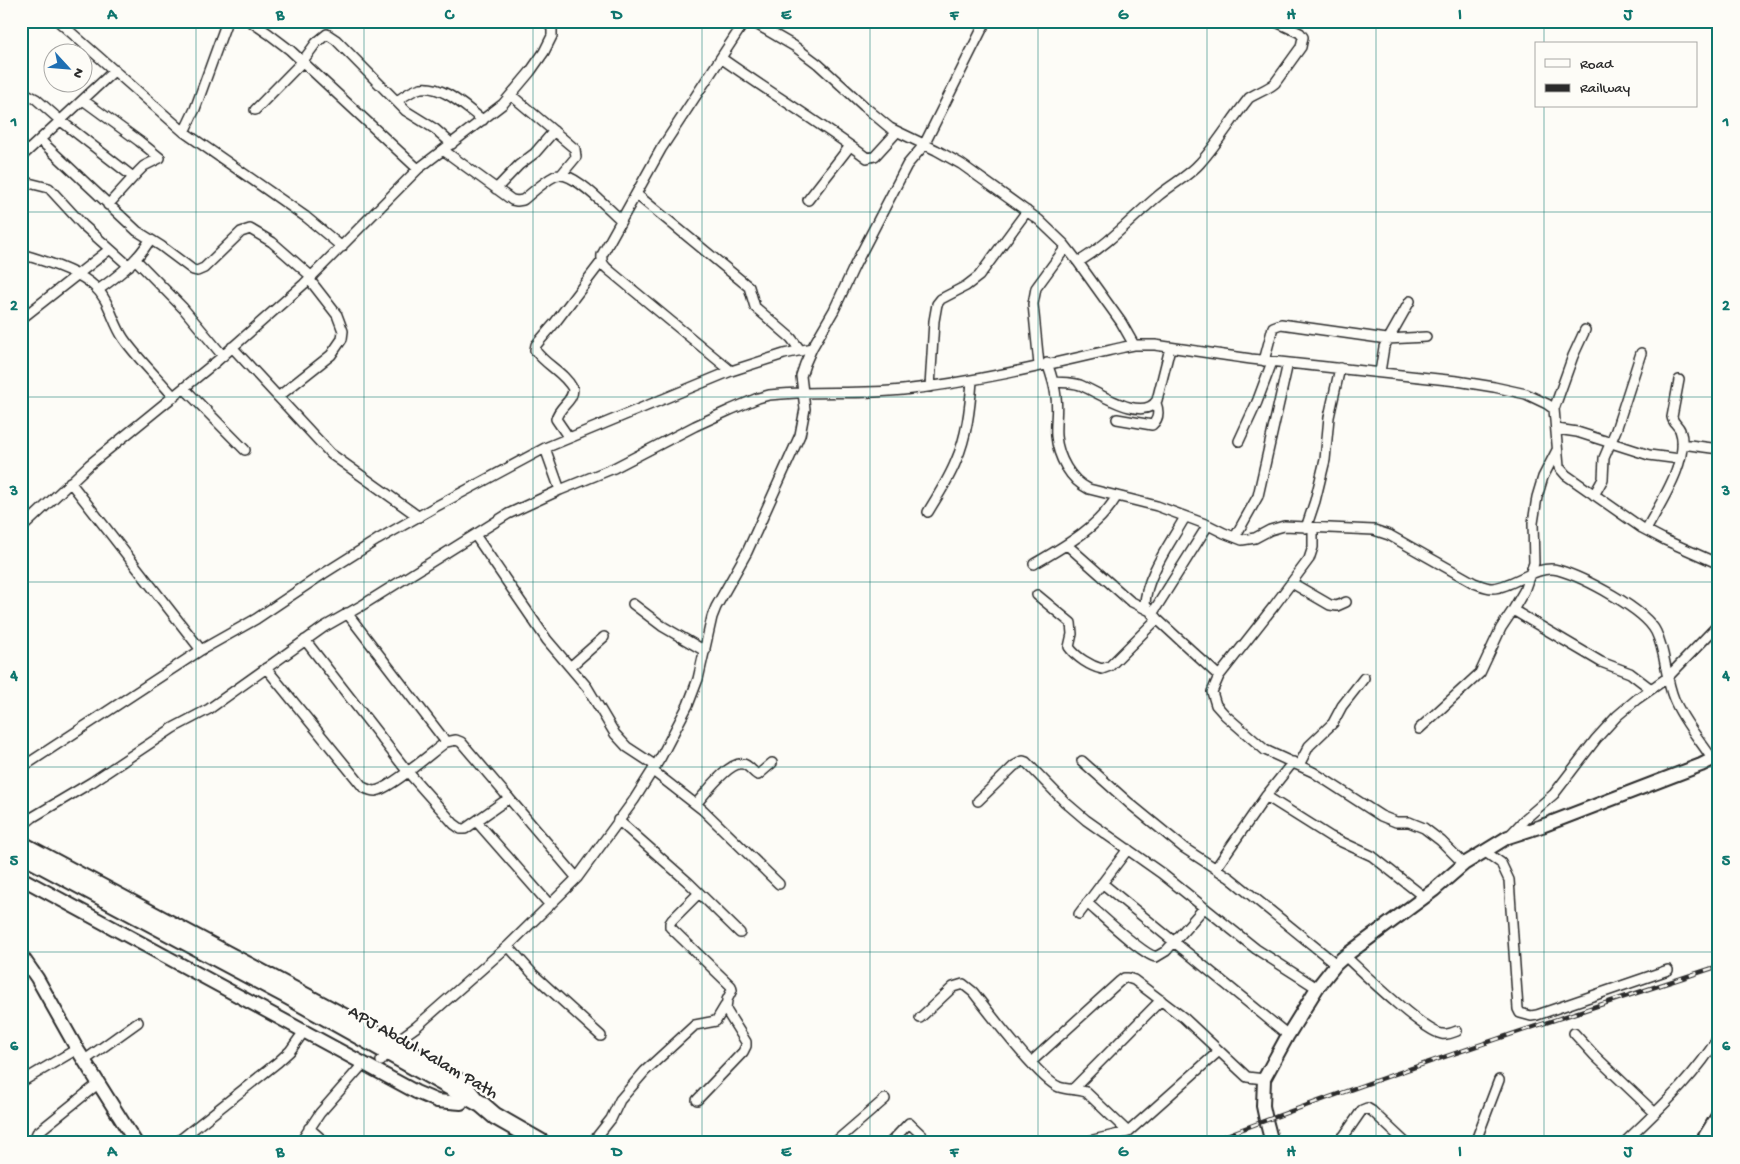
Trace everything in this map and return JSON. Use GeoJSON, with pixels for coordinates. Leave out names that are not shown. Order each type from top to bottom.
{"type":"FeatureCollection","features":[{"type":"Feature","properties":{"kind":"highway","name":"APJ Abdul Kalam Path"},"geometry":{"type":"LineString","coordinates":[[21,854],[346,1028],[481,1104],[495,1116]]}},
{"type":"Feature","properties":{"kind":"highway","name":"APJ Abdul Kalam Path"},"geometry":{"type":"LineString","coordinates":[[21,866],[346,1028]]}},
{"type":"Feature","properties":{"kind":"highway","name":"APJ Abdul Kalam Path"},"geometry":{"type":"LineString","coordinates":[[388,1052],[461,1103],[495,1116]]}},
{"type":"Feature","properties":{"kind":"highway"},"geometry":{"type":"LineString","coordinates":[[495,1116],[542,1143]]}},
{"type":"Feature","properties":{"kind":"highway"},"geometry":{"type":"LineString","coordinates":[[1712,1143],[1719,1129]]}},
{"type":"Feature","properties":{"kind":"street"},"geometry":{"type":"LineString","coordinates":[[58,21],[184,132],[306,217],[342,247]]}},
{"type":"Feature","properties":{"kind":"street"},"geometry":{"type":"LineString","coordinates":[[184,132],[195,109],[227,21]]}},
{"type":"Feature","properties":{"kind":"street"},"geometry":{"type":"LineString","coordinates":[[250,21],[269,34],[302,62],[418,169]]}},
{"type":"Feature","properties":{"kind":"street"},"geometry":{"type":"LineString","coordinates":[[21,529],[70,482],[223,356],[311,278],[418,169],[495,112],[511,96],[544,52],[552,36],[552,29],[547,21]]}},
{"type":"Feature","properties":{"kind":"street"},"geometry":{"type":"LineString","coordinates":[[731,371],[604,266],[602,255],[661,149],[745,21]]}},
{"type":"Feature","properties":{"kind":"street"},"geometry":{"type":"LineString","coordinates":[[751,21],[794,46],[818,64],[875,116],[897,132],[961,164],[1048,228],[1078,262],[1121,322],[1134,345]]}},
{"type":"Feature","properties":{"kind":"street"},"geometry":{"type":"LineString","coordinates":[[21,842],[388,1052],[508,946],[577,878],[654,768],[688,704],[702,667],[712,617],[716,607],[747,552],[800,435],[804,409],[801,376],[812,348],[834,310],[907,165],[924,145],[986,21]]}},
{"type":"Feature","properties":{"kind":"street"},"geometry":{"type":"LineString","coordinates":[[1078,262],[1097,250],[1166,189],[1193,170],[1207,155],[1250,98],[1275,83],[1301,46],[1303,37],[1300,33],[1274,21]]}},
{"type":"Feature","properties":{"kind":"street"},"geometry":{"type":"LineString","coordinates":[[255,110],[302,62],[323,37],[328,34],[416,118],[435,129],[452,144]]}},
{"type":"Feature","properties":{"kind":"street"},"geometry":{"type":"LineString","coordinates":[[721,58],[867,158],[871,158],[879,153],[897,132]]}},
{"type":"Feature","properties":{"kind":"street"},"geometry":{"type":"LineString","coordinates":[[21,157],[115,70]]}},
{"type":"Feature","properties":{"kind":"street"},"geometry":{"type":"LineString","coordinates":[[397,101],[423,88],[437,90],[453,98],[483,120]]}},
{"type":"Feature","properties":{"kind":"street"},"geometry":{"type":"LineString","coordinates":[[21,91],[36,99],[61,121],[134,177]]}},
{"type":"Feature","properties":{"kind":"street"},"geometry":{"type":"LineString","coordinates":[[511,96],[572,145],[576,157],[561,175]]}},
{"type":"Feature","properties":{"kind":"street"},"geometry":{"type":"LineString","coordinates":[[83,100],[139,140],[160,158],[144,166],[108,205]]}},
{"type":"Feature","properties":{"kind":"street"},"geometry":{"type":"LineString","coordinates":[[496,189],[518,165],[536,153],[554,131]]}},
{"type":"Feature","properties":{"kind":"street"},"geometry":{"type":"LineString","coordinates":[[40,140],[137,231],[193,270],[197,271],[210,263],[241,232],[250,229],[266,237],[311,278],[337,315],[343,331],[342,339],[331,354],[278,397]]}},
{"type":"Feature","properties":{"kind":"street"},"geometry":{"type":"LineString","coordinates":[[808,200],[850,146]]}},
{"type":"Feature","properties":{"kind":"street"},"geometry":{"type":"LineString","coordinates":[[443,150],[507,198],[517,201],[523,200],[556,176],[567,176],[581,184],[621,220]]}},
{"type":"Feature","properties":{"kind":"street"},"geometry":{"type":"LineString","coordinates":[[21,180],[49,188],[83,225],[110,249],[132,263],[183,308],[223,356]]}},
{"type":"Feature","properties":{"kind":"street"},"geometry":{"type":"LineString","coordinates":[[636,194],[749,288],[755,307],[791,338],[801,351]]}},
{"type":"Feature","properties":{"kind":"street"},"geometry":{"type":"LineString","coordinates":[[930,387],[934,321],[938,304],[941,299],[966,286],[978,276],[1027,211]]}},
{"type":"Feature","properties":{"kind":"street"},"geometry":{"type":"LineString","coordinates":[[98,290],[132,263],[150,240]]}},
{"type":"Feature","properties":{"kind":"street"},"geometry":{"type":"LineString","coordinates":[[1066,247],[1040,281],[1034,296],[1034,324],[1043,364],[1053,382],[1056,397],[1056,435],[1058,445],[1068,469],[1075,480],[1082,486],[1157,506],[1208,524],[1242,540],[1248,540],[1276,527],[1284,526],[1374,530],[1389,535],[1474,583],[1483,586],[1494,588],[1531,573],[1549,569],[1558,570],[1584,581],[1636,610],[1656,632],[1662,648],[1667,678],[1678,708],[1716,758],[1542,826],[1508,837],[1464,864],[1341,960],[1317,988],[1264,1079],[1263,1106],[1272,1143]]}},
{"type":"Feature","properties":{"kind":"street"},"geometry":{"type":"LineString","coordinates":[[21,318],[110,249]]}},
{"type":"Feature","properties":{"kind":"street"},"geometry":{"type":"LineString","coordinates":[[21,254],[44,261],[76,275],[94,286],[107,303],[123,337],[174,397]]}},
{"type":"Feature","properties":{"kind":"street"},"geometry":{"type":"LineString","coordinates":[[569,438],[556,419],[557,413],[573,395],[573,389],[563,376],[538,355],[535,350],[536,345],[602,261]]}},
{"type":"Feature","properties":{"kind":"street"},"geometry":{"type":"LineString","coordinates":[[1380,372],[1382,354],[1387,340],[1410,301]]}},
{"type":"Feature","properties":{"kind":"street"},"geometry":{"type":"LineString","coordinates":[[1239,441],[1258,402],[1268,361],[1271,332],[1274,327],[1280,324],[1387,340],[1426,338]]}},
{"type":"Feature","properties":{"kind":"street"},"geometry":{"type":"LineString","coordinates":[[1585,330],[1573,356],[1554,409],[1559,468],[1594,495],[1646,530],[1719,564]]}},
{"type":"Feature","properties":{"kind":"street"},"geometry":{"type":"LineString","coordinates":[[21,827],[33,817],[92,782],[173,728],[209,708],[305,640],[508,514],[614,468],[695,426],[769,395],[803,392],[889,391],[930,387],[972,381],[1134,345],[1457,381],[1508,390],[1535,398],[1554,409]]}},
{"type":"Feature","properties":{"kind":"street"},"geometry":{"type":"LineString","coordinates":[[232,348],[331,454],[419,517]]}},
{"type":"Feature","properties":{"kind":"street"},"geometry":{"type":"LineString","coordinates":[[21,768],[201,650],[256,619],[323,574],[419,517],[545,448],[731,371],[812,348]]}},
{"type":"Feature","properties":{"kind":"street"},"geometry":{"type":"LineString","coordinates":[[1117,419],[1152,425],[1158,414],[1156,403],[1170,348]]}},
{"type":"Feature","properties":{"kind":"street"},"geometry":{"type":"LineString","coordinates":[[1594,495],[1603,479],[1604,458],[1642,353]]}},
{"type":"Feature","properties":{"kind":"street"},"geometry":{"type":"LineString","coordinates":[[1234,537],[1250,513],[1258,496],[1288,363]]}},
{"type":"Feature","properties":{"kind":"street"},"geometry":{"type":"LineString","coordinates":[[1340,368],[1329,416],[1325,460],[1309,528],[1314,540],[1312,554],[1292,583],[1219,676],[1212,692],[1220,710],[1264,750],[1322,777],[1381,816],[1396,822],[1418,824],[1440,841],[1464,864]]}},
{"type":"Feature","properties":{"kind":"street"},"geometry":{"type":"LineString","coordinates":[[1646,530],[1675,475],[1680,459],[1682,444],[1680,429],[1672,417],[1679,380]]}},
{"type":"Feature","properties":{"kind":"street"},"geometry":{"type":"LineString","coordinates":[[928,512],[952,470],[960,450],[967,423],[972,381]]}},
{"type":"Feature","properties":{"kind":"street"},"geometry":{"type":"LineString","coordinates":[[1053,382],[1081,386],[1120,405],[1142,408],[1156,403]]}},
{"type":"Feature","properties":{"kind":"street"},"geometry":{"type":"LineString","coordinates":[[184,388],[245,450]]}},
{"type":"Feature","properties":{"kind":"street"},"geometry":{"type":"LineString","coordinates":[[1557,428],[1577,432],[1649,455],[1680,459]]}},
{"type":"Feature","properties":{"kind":"street"},"geometry":{"type":"LineString","coordinates":[[1682,444],[1719,449]]}},
{"type":"Feature","properties":{"kind":"street"},"geometry":{"type":"LineString","coordinates":[[545,448],[560,490]]}},
{"type":"Feature","properties":{"kind":"street"},"geometry":{"type":"LineString","coordinates":[[1419,729],[1480,673],[1501,628],[1513,610],[1534,563],[1534,512],[1537,497],[1543,477],[1557,450]]}},
{"type":"Feature","properties":{"kind":"street"},"geometry":{"type":"LineString","coordinates":[[70,482],[201,650]]}},
{"type":"Feature","properties":{"kind":"street"},"geometry":{"type":"LineString","coordinates":[[1034,564],[1066,545],[1102,517],[1117,496]]}},
{"type":"Feature","properties":{"kind":"street"},"geometry":{"type":"LineString","coordinates":[[1185,516],[1147,588],[1145,605],[1152,614],[1219,676]]}},
{"type":"Feature","properties":{"kind":"street"},"geometry":{"type":"LineString","coordinates":[[1037,595],[1071,623],[1072,634],[1069,648],[1072,651],[1083,660],[1102,669],[1110,666],[1152,614],[1208,524]]}},
{"type":"Feature","properties":{"kind":"street"},"geometry":{"type":"LineString","coordinates":[[475,535],[547,640],[586,686],[620,741],[696,804],[779,884]]}},
{"type":"Feature","properties":{"kind":"street"},"geometry":{"type":"LineString","coordinates":[[1066,545],[1130,601],[1152,614]]}},
{"type":"Feature","properties":{"kind":"street"},"geometry":{"type":"LineString","coordinates":[[1292,583],[1330,606],[1337,606],[1346,602]]}},
{"type":"Feature","properties":{"kind":"street"},"geometry":{"type":"LineString","coordinates":[[632,604],[662,626],[705,651]]}},
{"type":"Feature","properties":{"kind":"street"},"geometry":{"type":"LineString","coordinates":[[1513,610],[1601,662],[1630,673],[1651,689]]}},
{"type":"Feature","properties":{"kind":"street"},"geometry":{"type":"LineString","coordinates":[[347,614],[446,742]]}},
{"type":"Feature","properties":{"kind":"street"},"geometry":{"type":"LineString","coordinates":[[1508,837],[1525,819],[1554,794],[1596,739],[1617,716],[1667,678],[1719,624]]}},
{"type":"Feature","properties":{"kind":"street"},"geometry":{"type":"LineString","coordinates":[[570,667],[604,638]]}},
{"type":"Feature","properties":{"kind":"street"},"geometry":{"type":"LineString","coordinates":[[305,640],[407,771],[454,824],[465,829],[509,798]]}},
{"type":"Feature","properties":{"kind":"street"},"geometry":{"type":"LineString","coordinates":[[266,668],[364,788],[371,791],[377,791],[446,742],[456,740],[461,742],[577,878]]}},
{"type":"Feature","properties":{"kind":"street"},"geometry":{"type":"LineString","coordinates":[[1216,868],[1266,796],[1333,723],[1342,706],[1364,678]]}},
{"type":"Feature","properties":{"kind":"street"},"geometry":{"type":"LineString","coordinates":[[978,801],[1014,766],[1023,761],[1026,762],[1075,811],[1160,873],[1256,949],[1317,988]]}},
{"type":"Feature","properties":{"kind":"street"},"geometry":{"type":"LineString","coordinates":[[1082,761],[1184,848],[1216,868],[1341,960],[1430,1029],[1442,1034],[1457,1031]]}},
{"type":"Feature","properties":{"kind":"street"},"geometry":{"type":"LineString","coordinates":[[696,804],[719,778],[736,765],[742,763],[758,775],[772,762]]}},
{"type":"Feature","properties":{"kind":"street"},"geometry":{"type":"LineString","coordinates":[[1266,796],[1331,837],[1372,856],[1424,897]]}},
{"type":"Feature","properties":{"kind":"street"},"geometry":{"type":"LineString","coordinates":[[618,820],[740,933]]}},
{"type":"Feature","properties":{"kind":"street"},"geometry":{"type":"LineString","coordinates":[[477,822],[550,905]]}},
{"type":"Feature","properties":{"kind":"street"},"geometry":{"type":"LineString","coordinates":[[1079,914],[1128,849]]}},
{"type":"Feature","properties":{"kind":"street"},"geometry":{"type":"LineString","coordinates":[[1484,851],[1502,862],[1509,880],[1518,1009],[1520,1013],[1530,1016],[1537,1015],[1668,970]]}},
{"type":"Feature","properties":{"kind":"street"},"geometry":{"type":"LineString","coordinates":[[21,878],[305,1030],[416,1092],[437,1101],[461,1103]]}},
{"type":"Feature","properties":{"kind":"street"},"geometry":{"type":"LineString","coordinates":[[1102,883],[1288,1035]]}},
{"type":"Feature","properties":{"kind":"street"},"geometry":{"type":"LineString","coordinates":[[592,1143],[611,1119],[620,1100],[645,1071],[695,1025],[716,1021],[732,990],[731,986],[670,927],[672,920],[699,893]]}},
{"type":"Feature","properties":{"kind":"street"},"geometry":{"type":"LineString","coordinates":[[1087,903],[1152,956],[1161,955],[1174,943],[1204,908]]}},
{"type":"Feature","properties":{"kind":"street"},"geometry":{"type":"LineString","coordinates":[[508,946],[533,974],[601,1036]]}},
{"type":"Feature","properties":{"kind":"street"},"geometry":{"type":"LineString","coordinates":[[21,955],[42,987],[76,1049],[100,1083],[136,1143]]}},
{"type":"Feature","properties":{"kind":"street"},"geometry":{"type":"LineString","coordinates":[[1031,1062],[1124,978],[1128,978],[1134,980],[1184,1018],[1247,1077],[1264,1079]]}},
{"type":"Feature","properties":{"kind":"street"},"geometry":{"type":"LineString","coordinates":[[920,1018],[953,987],[963,984],[973,992],[1031,1062],[1053,1083],[1059,1087],[1086,1092],[1128,1132]]}},
{"type":"Feature","properties":{"kind":"street"},"geometry":{"type":"LineString","coordinates":[[1072,1089],[1161,1000]]}},
{"type":"Feature","properties":{"kind":"street"},"geometry":{"type":"LineString","coordinates":[[698,1100],[743,1052],[746,1046],[746,1042],[729,1016],[725,1006]]}},
{"type":"Feature","properties":{"kind":"street"},"geometry":{"type":"LineString","coordinates":[[85,1060],[138,1022]]}},
{"type":"Feature","properties":{"kind":"street"},"geometry":{"type":"LineString","coordinates":[[176,1143],[278,1062],[290,1051],[305,1030]]}},
{"type":"Feature","properties":{"kind":"street"},"geometry":{"type":"LineString","coordinates":[[1574,1033],[1594,1056],[1655,1113]]}},
{"type":"Feature","properties":{"kind":"street"},"geometry":{"type":"LineString","coordinates":[[1624,1143],[1685,1081],[1713,1047],[1719,1036]]}},
{"type":"Feature","properties":{"kind":"street"},"geometry":{"type":"LineString","coordinates":[[21,1082],[76,1049]]}},
{"type":"Feature","properties":{"kind":"street"},"geometry":{"type":"LineString","coordinates":[[1080,1143],[1128,1132],[1219,1051]]}},
{"type":"Feature","properties":{"kind":"street"},"geometry":{"type":"LineString","coordinates":[[300,1143],[334,1096],[364,1063]]}},
{"type":"Feature","properties":{"kind":"street"},"geometry":{"type":"LineString","coordinates":[[1475,1143],[1499,1080]]}},
{"type":"Feature","properties":{"kind":"street"},"geometry":{"type":"LineString","coordinates":[[37,1143],[36,1133],[100,1083]]}},
{"type":"Feature","properties":{"kind":"street"},"geometry":{"type":"LineString","coordinates":[[836,1142],[885,1099]]}},
{"type":"Feature","properties":{"kind":"street"},"geometry":{"type":"LineString","coordinates":[[1341,1141],[1362,1110],[1367,1108],[1406,1143]]}},
{"type":"Feature","properties":{"kind":"street"},"geometry":{"type":"LineString","coordinates":[[1702,1143],[1719,1114]]}},
{"type":"Feature","properties":{"kind":"street"},"geometry":{"type":"LineString","coordinates":[[890,1143],[909,1123],[930,1143]]}},
{"type":"Feature","properties":{"kind":"street"},"geometry":{"type":"LineString","coordinates":[[309,1128],[326,1143]]}},
{"type":"Feature","properties":{"kind":"railway"},"geometry":{"type":"LineString","coordinates":[[1206,1143],[1397,1073],[1719,966]]}}]}
